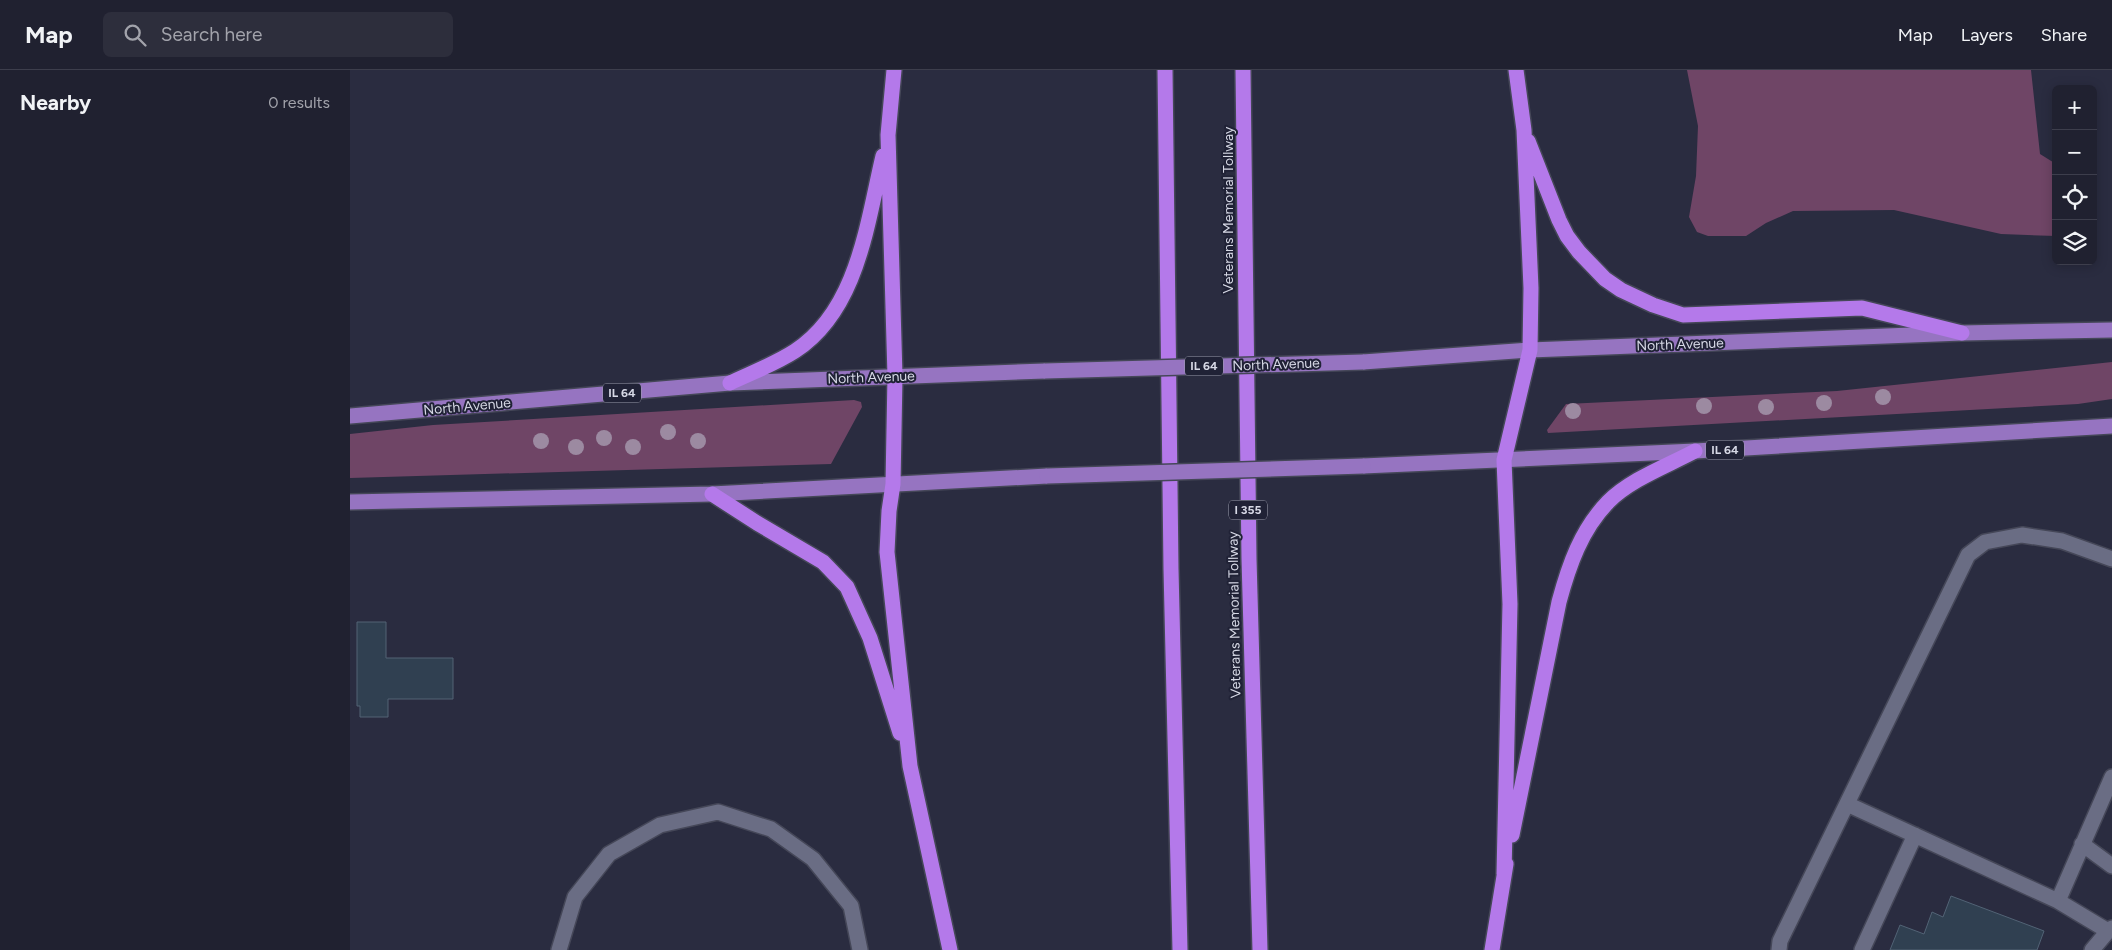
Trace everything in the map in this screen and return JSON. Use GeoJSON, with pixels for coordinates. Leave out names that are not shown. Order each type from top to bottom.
{"type":"FeatureCollection","features":[{"type":"Feature","properties":{"kind":"highway"},"geometry":{"type":"LineString","coordinates":[[894,70],[888,135],[895,376],[893,484],[889,511],[887,552],[910,766]]}},
{"type":"Feature","properties":{"kind":"highway"},"geometry":{"type":"LineString","coordinates":[[1165,70],[1171,569],[1180,950]]}},
{"type":"Feature","properties":{"kind":"highway","name":"Veterans Memorial Tollway"},"geometry":{"type":"LineString","coordinates":[[1243,70],[1249,559],[1260,950]]}},
{"type":"Feature","properties":{"kind":"highway"},"geometry":{"type":"LineString","coordinates":[[1504,874],[1510,604],[1504,460],[1530,350],[1531,288],[1524,130],[1516,70]]}},
{"type":"Feature","properties":{"kind":"highway"},"geometry":{"type":"LineString","coordinates":[[1524,130],[1567,236],[1591,266],[1605,279],[1622,290],[1653,305],[1683,315],[1862,308],[1962,333]]}},
{"type":"Feature","properties":{"kind":"highway"},"geometry":{"type":"LineString","coordinates":[[730,384],[795,351],[824,325],[848,286],[860,252],[888,135]]}},
{"type":"Feature","properties":{"kind":"highway"},"geometry":{"type":"LineString","coordinates":[[1492,950],[1504,874],[1568,566],[1585,532],[1609,502],[1634,484],[1695,451]]}},
{"type":"Feature","properties":{"kind":"highway"},"geometry":{"type":"LineString","coordinates":[[712,494],[823,562],[847,587],[870,638],[910,766],[950,950]]}},
{"type":"Feature","properties":{"kind":"main road","name":"North Avenue"},"geometry":{"type":"LineString","coordinates":[[350,416],[730,384],[895,376],[1363,362],[1530,350],[1962,333],[2112,330]]}},
{"type":"Feature","properties":{"kind":"main road","name":"IL 64"},"geometry":{"type":"LineString","coordinates":[[350,502],[712,494],[1047,476],[1504,460],[1695,451],[2112,426]]}},
{"type":"Feature","properties":{"kind":"lane"},"geometry":{"type":"LineString","coordinates":[[1779,950],[1780,941],[1968,555],[1985,542],[2022,535],[2062,541],[2112,558]]}},
{"type":"Feature","properties":{"kind":"lane"},"geometry":{"type":"LineString","coordinates":[[2058,901],[2112,777]]}},
{"type":"Feature","properties":{"kind":"lane"},"geometry":{"type":"LineString","coordinates":[[1847,804],[2058,901],[2110,929],[2092,950]]}},
{"type":"Feature","properties":{"kind":"lane"},"geometry":{"type":"LineString","coordinates":[[559,950],[575,897],[609,854],[660,824],[718,812],[771,830],[813,859],[851,906],[860,950]]}},
{"type":"Feature","properties":{"kind":"lane"},"geometry":{"type":"LineString","coordinates":[[1862,950],[1915,835]]}},
{"type":"Feature","properties":{"kind":"lane"},"geometry":{"type":"LineString","coordinates":[[2082,844],[2112,866]]}},
{"type":"Feature","properties":{"kind":"shaded area"},"geometry":{"type":"Polygon","coordinates":[[[1687,70],[2031,70],[2040,154],[2052,162],[2052,236],[2001,234],[1894,210],[1793,211],[1766,223],[1746,236],[1708,236],[1697,232],[1689,217],[1696,176],[1698,126],[1687,70]]]}},
{"type":"Feature","properties":{"kind":"shaded area"},"geometry":{"type":"Polygon","coordinates":[[[2112,362],[2112,399],[2078,404],[1548,433],[1547,430],[1566,404],[1837,391],[2112,362]]]}},
{"type":"Feature","properties":{"kind":"shaded area"},"geometry":{"type":"Polygon","coordinates":[[[854,400],[861,402],[862,407],[831,464],[350,478],[350,434],[433,425],[854,400]]]}},
{"type":"Feature","properties":{"kind":"building"},"geometry":{"type":"Polygon","coordinates":[[[357,622],[386,622],[386,658],[453,658],[453,699],[388,699],[388,717],[360,717],[360,706],[357,706],[357,622]]]}},
{"type":"Feature","properties":{"kind":"building"},"geometry":{"type":"Polygon","coordinates":[[[1951,896],[2044,931],[2037,950],[1890,950],[1900,925],[1924,934],[1932,912],[1943,917],[1951,896]]]}}]}
